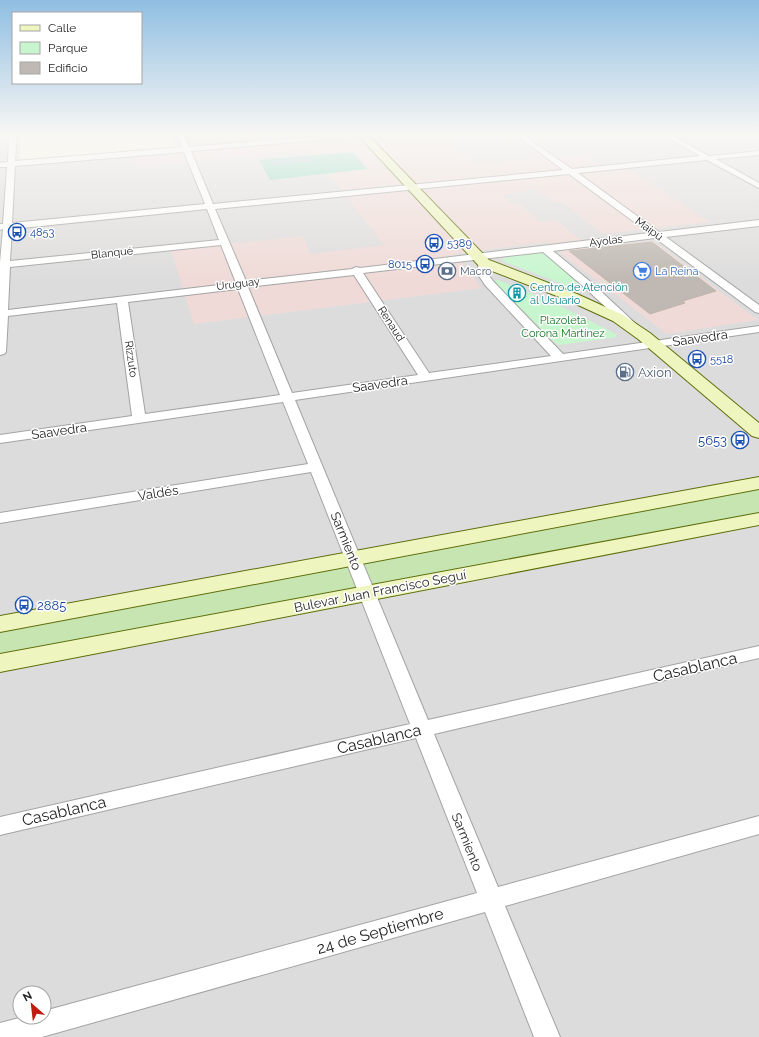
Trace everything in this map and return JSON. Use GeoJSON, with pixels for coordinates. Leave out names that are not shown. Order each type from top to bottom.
{"type":"FeatureCollection","features":[{"type":"Feature","properties":{"kind":"main road"},"geometry":{"type":"LineString","coordinates":[[409,183],[480,259],[596,307],[635,329],[655,344],[759,432]]}},
{"type":"Feature","properties":{"kind":"main road"},"geometry":{"type":"LineString","coordinates":[[0,624],[759,483]]}},
{"type":"Feature","properties":{"kind":"main road","name":"Bulevar Juan Francisco Seguí"},"geometry":{"type":"LineString","coordinates":[[0,663],[759,519]]}},
{"type":"Feature","properties":{"kind":"street"},"geometry":{"type":"LineString","coordinates":[[0,352],[4,226],[9,183]]}},
{"type":"Feature","properties":{"kind":"street","name":"Sarmiento"},"geometry":{"type":"LineString","coordinates":[[201,183],[547,1037]]}},
{"type":"Feature","properties":{"kind":"street"},"geometry":{"type":"LineString","coordinates":[[4,226],[439,183]]}},
{"type":"Feature","properties":{"kind":"street","name":"Maipú"},"geometry":{"type":"LineString","coordinates":[[587,183],[759,310]]}},
{"type":"Feature","properties":{"kind":"street","name":"Ayolas"},"geometry":{"type":"LineString","coordinates":[[480,259],[544,248],[759,223]]}},
{"type":"Feature","properties":{"kind":"street","name":"Blanqué"},"geometry":{"type":"LineString","coordinates":[[3,265],[224,242]]}},
{"type":"Feature","properties":{"kind":"street"},"geometry":{"type":"LineString","coordinates":[[544,248],[588,285],[635,329]]}},
{"type":"Feature","properties":{"kind":"street"},"geometry":{"type":"LineString","coordinates":[[480,259],[482,273],[488,283],[560,358]]}},
{"type":"Feature","properties":{"kind":"street","name":"Uruguay"},"geometry":{"type":"LineString","coordinates":[[1,314],[356,270],[480,259]]}},
{"type":"Feature","properties":{"kind":"street","name":"Renaud"},"geometry":{"type":"LineString","coordinates":[[356,270],[426,378]]}},
{"type":"Feature","properties":{"kind":"street","name":"Rizzuto"},"geometry":{"type":"LineString","coordinates":[[122,299],[140,419]]}},
{"type":"Feature","properties":{"kind":"street","name":"Saavedra"},"geometry":{"type":"LineString","coordinates":[[0,439],[759,329]]}},
{"type":"Feature","properties":{"kind":"street","name":"Valdés"},"geometry":{"type":"LineString","coordinates":[[0,518],[316,467]]}},
{"type":"Feature","properties":{"kind":"street","name":"Casablanca"},"geometry":{"type":"LineString","coordinates":[[0,826],[759,652]]}},
{"type":"Feature","properties":{"kind":"street","name":"24 de Septiembre"},"geometry":{"type":"LineString","coordinates":[[0,1036],[759,825]]}},
{"type":"Feature","properties":{"kind":"shaded area"},"geometry":{"type":"Polygon","coordinates":[[[0,183],[759,183],[759,1037],[0,1037],[0,183]]]}},
{"type":"Feature","properties":{"kind":"shaded area"},"geometry":{"type":"Polygon","coordinates":[[[337,183],[650,183],[710,222],[603,234],[562,202],[554,203],[536,189],[502,195],[514,205],[520,204],[540,222],[556,220],[591,248],[653,241],[758,320],[667,334],[546,242],[454,254],[482,288],[194,324],[171,250],[303,236],[311,254],[384,245],[337,183]]]}},
{"type":"Feature","properties":{"kind":"green space"},"geometry":{"type":"Polygon","coordinates":[[[540,252],[546,254],[583,286],[582,289],[579,290],[505,262],[502,259],[511,255],[540,252]]]}},
{"type":"Feature","properties":{"kind":"green space","name":"Plazoleta Corona Martínez"},"geometry":{"type":"Polygon","coordinates":[[[498,280],[550,301],[616,334],[617,337],[559,345],[554,342],[494,282],[498,280]]]}},
{"type":"Feature","properties":{"kind":"green space"},"geometry":{"type":"Polygon","coordinates":[[[759,483],[759,519],[0,663],[0,624],[759,483]]]}},
{"type":"Feature","properties":{"kind":"building","name":"La Reina"},"geometry":{"type":"Polygon","coordinates":[[[652,242],[716,291],[683,301],[685,303],[650,314],[569,251],[652,242]]]}},
{"type":"Feature","properties":{"kind":"place","name":"4853"},"geometry":{"type":"Point","coordinates":[17,232]}},
{"type":"Feature","properties":{"kind":"place","name":"5389"},"geometry":{"type":"Point","coordinates":[434,243]}},
{"type":"Feature","properties":{"kind":"place","name":"8015"},"geometry":{"type":"Point","coordinates":[425,264]}},
{"type":"Feature","properties":{"kind":"place","name":"Macro"},"geometry":{"type":"Point","coordinates":[447,271]}},
{"type":"Feature","properties":{"kind":"place","name":"La Reina"},"geometry":{"type":"Point","coordinates":[642,271]}},
{"type":"Feature","properties":{"kind":"place","name":"Centro de Atención al Usuario"},"geometry":{"type":"Point","coordinates":[517,293]}},
{"type":"Feature","properties":{"kind":"place","name":"5518"},"geometry":{"type":"Point","coordinates":[697,359]}},
{"type":"Feature","properties":{"kind":"place","name":"Axion"},"geometry":{"type":"Point","coordinates":[625,372]}},
{"type":"Feature","properties":{"kind":"place","name":"5653"},"geometry":{"type":"Point","coordinates":[740,440]}},
{"type":"Feature","properties":{"kind":"place","name":"2885"},"geometry":{"type":"Point","coordinates":[24,605]}}]}
